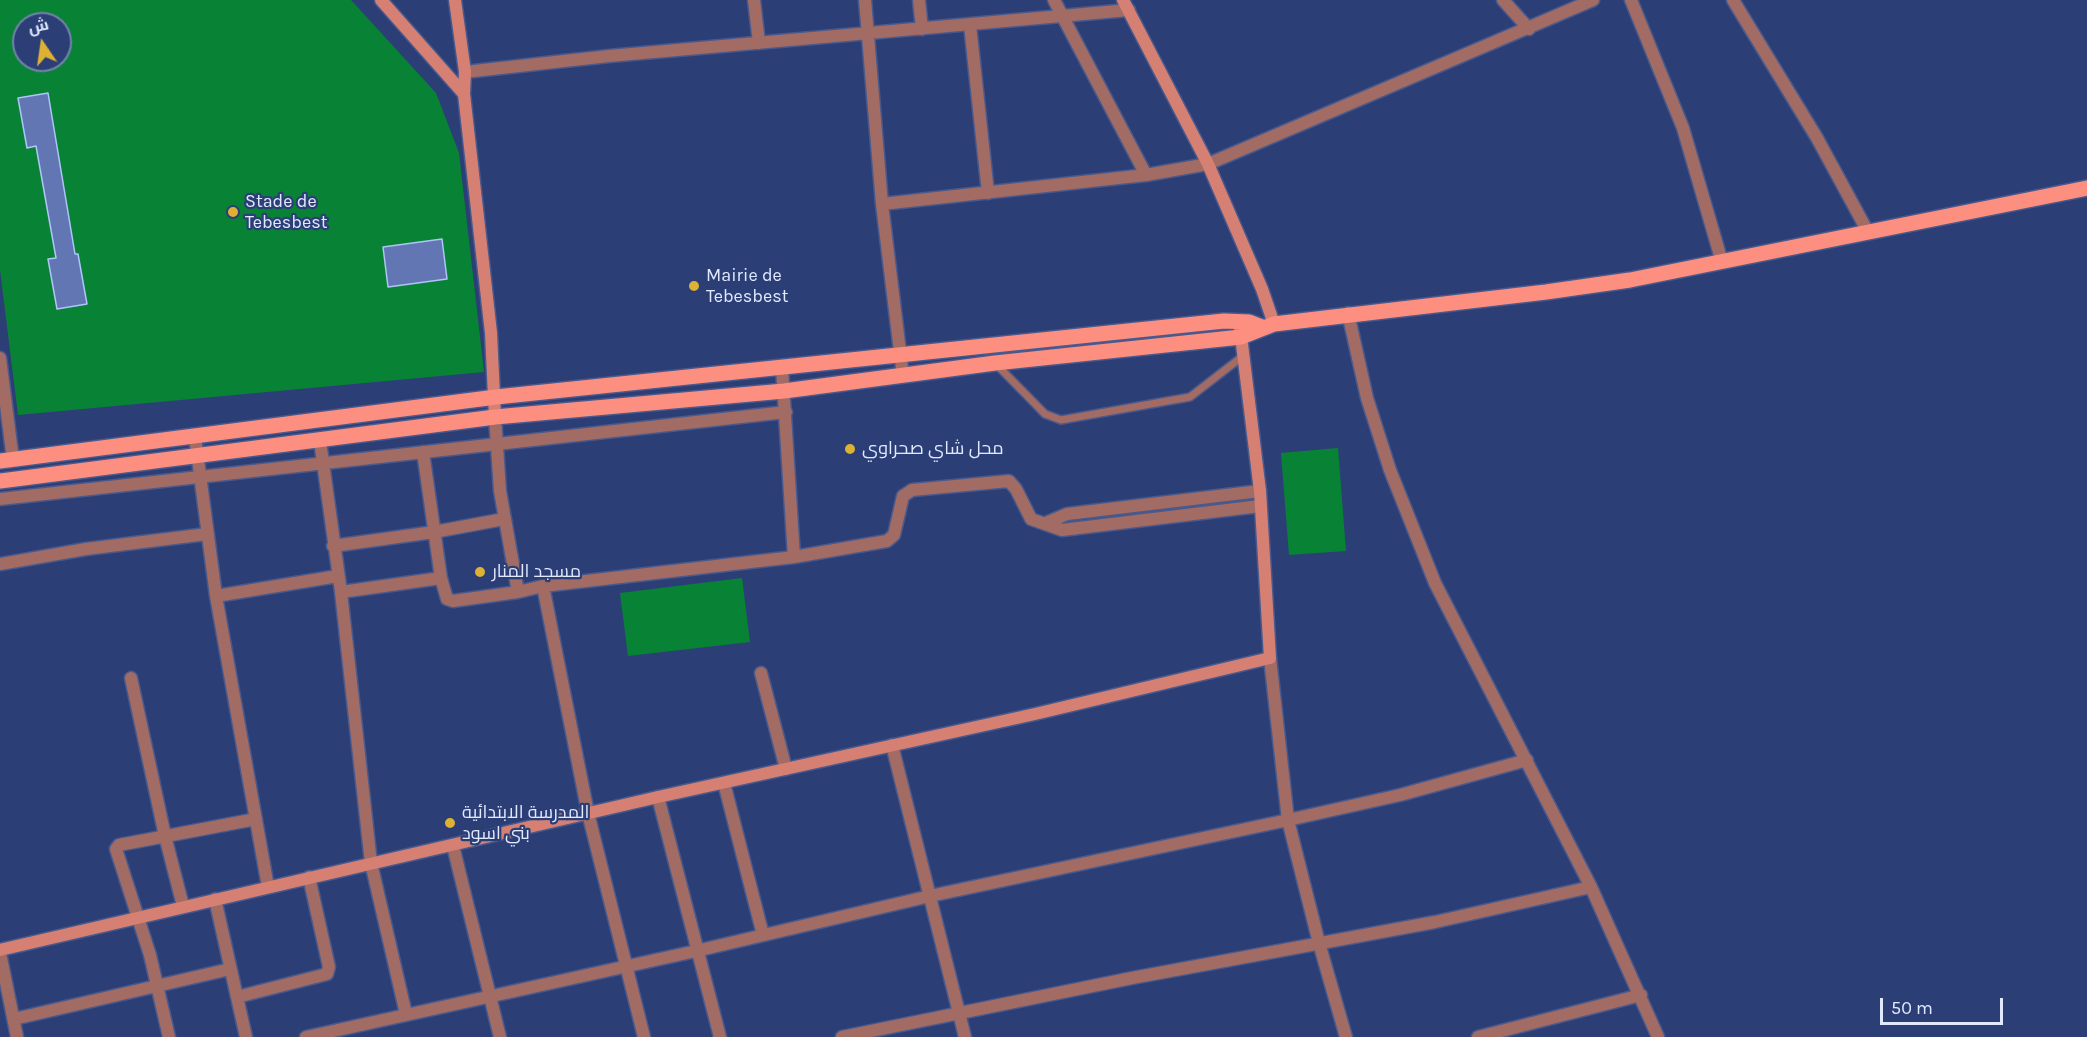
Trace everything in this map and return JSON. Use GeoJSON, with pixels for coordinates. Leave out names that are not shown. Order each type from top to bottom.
{"type":"FeatureCollection","features":[{"type":"Feature","properties":{"kind":"main road"},"geometry":{"type":"LineString","coordinates":[[0,481],[495,417],[784,391],[996,363],[1241,337],[1268,326],[1348,313],[1546,292],[1722,262],[2087,188]]}},
{"type":"Feature","properties":{"kind":"main road"},"geometry":{"type":"LineString","coordinates":[[7,460],[496,397],[1239,321],[1268,326]]}},
{"type":"Feature","properties":{"kind":"main road"},"geometry":{"type":"LineString","coordinates":[[606,386],[606,407]]}},
{"type":"Feature","properties":{"kind":"street"},"geometry":{"type":"LineString","coordinates":[[381,0],[464,94]]}},
{"type":"Feature","properties":{"kind":"street"},"geometry":{"type":"LineString","coordinates":[[455,0],[465,72],[464,94],[496,397],[496,443],[504,519],[518,592]]}},
{"type":"Feature","properties":{"kind":"street"},"geometry":{"type":"LineString","coordinates":[[754,0],[759,43]]}},
{"type":"Feature","properties":{"kind":"street"},"geometry":{"type":"LineString","coordinates":[[865,0],[882,204],[903,376]]}},
{"type":"Feature","properties":{"kind":"street"},"geometry":{"type":"LineString","coordinates":[[919,0],[922,29]]}},
{"type":"Feature","properties":{"kind":"street"},"geometry":{"type":"LineString","coordinates":[[1054,0],[1146,175]]}},
{"type":"Feature","properties":{"kind":"street"},"geometry":{"type":"LineString","coordinates":[[1503,0],[1529,29]]}},
{"type":"Feature","properties":{"kind":"street"},"geometry":{"type":"LineString","coordinates":[[882,204],[1146,175],[1208,164],[1593,0]]}},
{"type":"Feature","properties":{"kind":"street"},"geometry":{"type":"LineString","coordinates":[[1631,0],[1683,128],[1722,262]]}},
{"type":"Feature","properties":{"kind":"street"},"geometry":{"type":"LineString","coordinates":[[1733,0],[1817,138],[1868,232]]}},
{"type":"Feature","properties":{"kind":"street"},"geometry":{"type":"LineString","coordinates":[[465,72],[1063,16],[1126,5],[1208,164],[1262,289],[1268,326]]}},
{"type":"Feature","properties":{"kind":"street"},"geometry":{"type":"LineString","coordinates":[[970,24],[988,193]]}},
{"type":"Feature","properties":{"kind":"street"},"geometry":{"type":"LineString","coordinates":[[1348,313],[1368,398],[1412,526],[1455,625],[1591,887],[1658,1037]]}},
{"type":"Feature","properties":{"kind":"street"},"geometry":{"type":"LineString","coordinates":[[1239,321],[1260,491],[1270,658],[1288,820],[1319,943],[1346,1037]]}},
{"type":"Feature","properties":{"kind":"street"},"geometry":{"type":"LineString","coordinates":[[0,358],[7,460]]}},
{"type":"Feature","properties":{"kind":"street"},"geometry":{"type":"LineString","coordinates":[[782,368],[794,557]]}},
{"type":"Feature","properties":{"kind":"street"},"geometry":{"type":"LineString","coordinates":[[0,499],[786,412]]}},
{"type":"Feature","properties":{"kind":"street"},"geometry":{"type":"LineString","coordinates":[[195,437],[216,596],[268,887]]}},
{"type":"Feature","properties":{"kind":"street"},"geometry":{"type":"LineString","coordinates":[[320,441],[341,592],[371,863],[406,1014]]}},
{"type":"Feature","properties":{"kind":"street"},"geometry":{"type":"LineString","coordinates":[[423,452],[441,578],[447,599],[451,601],[518,592],[543,586],[794,557],[887,541],[894,535],[903,496],[912,490],[1009,481],[1016,489],[1032,519],[1046,523],[1053,529],[1069,530],[1260,506]]}},
{"type":"Feature","properties":{"kind":"street"},"geometry":{"type":"LineString","coordinates":[[1046,523],[1067,514],[1260,491]]}},
{"type":"Feature","properties":{"kind":"street"},"geometry":{"type":"LineString","coordinates":[[333,546],[434,532],[504,519]]}},
{"type":"Feature","properties":{"kind":"street"},"geometry":{"type":"LineString","coordinates":[[0,564],[86,549],[207,534]]}},
{"type":"Feature","properties":{"kind":"street"},"geometry":{"type":"LineString","coordinates":[[216,596],[338,576]]}},
{"type":"Feature","properties":{"kind":"street"},"geometry":{"type":"LineString","coordinates":[[341,592],[441,578]]}},
{"type":"Feature","properties":{"kind":"street"},"geometry":{"type":"LineString","coordinates":[[543,586],[588,813],[644,1037]]}},
{"type":"Feature","properties":{"kind":"street"},"geometry":{"type":"LineString","coordinates":[[17,1037],[0,951],[215,898],[453,846],[588,813],[786,770],[1270,658]]}},
{"type":"Feature","properties":{"kind":"street"},"geometry":{"type":"LineString","coordinates":[[761,673],[786,770]]}},
{"type":"Feature","properties":{"kind":"street"},"geometry":{"type":"LineString","coordinates":[[131,678],[165,836],[183,906]]}},
{"type":"Feature","properties":{"kind":"street"},"geometry":{"type":"LineString","coordinates":[[892,745],[965,1037]]}},
{"type":"Feature","properties":{"kind":"street"},"geometry":{"type":"LineString","coordinates":[[313,1036],[696,951],[930,896],[1400,795],[1527,760]]}},
{"type":"Feature","properties":{"kind":"street"},"geometry":{"type":"LineString","coordinates":[[724,783],[763,935]]}},
{"type":"Feature","properties":{"kind":"street"},"geometry":{"type":"LineString","coordinates":[[658,797],[720,1037]]}},
{"type":"Feature","properties":{"kind":"street"},"geometry":{"type":"LineString","coordinates":[[169,1037],[158,988],[116,849],[119,845],[256,819]]}},
{"type":"Feature","properties":{"kind":"street"},"geometry":{"type":"LineString","coordinates":[[453,846],[500,1037]]}},
{"type":"Feature","properties":{"kind":"street"},"geometry":{"type":"LineString","coordinates":[[237,997],[327,974],[329,967],[309,877]]}},
{"type":"Feature","properties":{"kind":"street"},"geometry":{"type":"LineString","coordinates":[[842,1037],[1435,922],[1591,887]]}},
{"type":"Feature","properties":{"kind":"street"},"geometry":{"type":"LineString","coordinates":[[215,898],[246,1037]]}},
{"type":"Feature","properties":{"kind":"street"},"geometry":{"type":"LineString","coordinates":[[14,1018],[158,988],[230,969]]}},
{"type":"Feature","properties":{"kind":"street"},"geometry":{"type":"LineString","coordinates":[[1478,1037],[1512,1033],[1641,995]]}},
{"type":"Feature","properties":{"kind":"lane"},"geometry":{"type":"LineString","coordinates":[[996,363],[1045,414],[1061,420],[1190,397],[1243,356]]}},
{"type":"Feature","properties":{"kind":"green space","name":"Stade de Tebesbest"},"geometry":{"type":"Polygon","coordinates":[[[0,0],[351,0],[436,93],[459,153],[484,372],[18,415],[0,270],[0,0]]]}},
{"type":"Feature","properties":{"kind":"green space"},"geometry":{"type":"Polygon","coordinates":[[[1338,448],[1346,551],[1289,555],[1281,453],[1338,448]]]}},
{"type":"Feature","properties":{"kind":"green space"},"geometry":{"type":"Polygon","coordinates":[[[742,578],[750,642],[628,656],[620,593],[742,578]]]}},
{"type":"Feature","properties":{"kind":"building"},"geometry":{"type":"Polygon","coordinates":[[[48,93],[75,254],[78,254],[87,304],[57,309],[48,259],[56,258],[36,146],[27,148],[18,98],[48,93]]]}},
{"type":"Feature","properties":{"kind":"building"},"geometry":{"type":"Polygon","coordinates":[[[442,239],[447,279],[388,287],[383,247],[442,239]]]}},
{"type":"Feature","properties":{"kind":"place","name":"Stade de Tebesbest"},"geometry":{"type":"Point","coordinates":[233,212]}},
{"type":"Feature","properties":{"kind":"place","name":"Mairie de Tebesbest"},"geometry":{"type":"Point","coordinates":[694,286]}},
{"type":"Feature","properties":{"kind":"place","name":"محل شاي صحراوي"},"geometry":{"type":"Point","coordinates":[850,449]}},
{"type":"Feature","properties":{"kind":"place","name":"مسجد المنار"},"geometry":{"type":"Point","coordinates":[480,572]}},
{"type":"Feature","properties":{"kind":"place","name":"المدرسة الابتدائية بني اسود"},"geometry":{"type":"Point","coordinates":[450,823]}}]}
